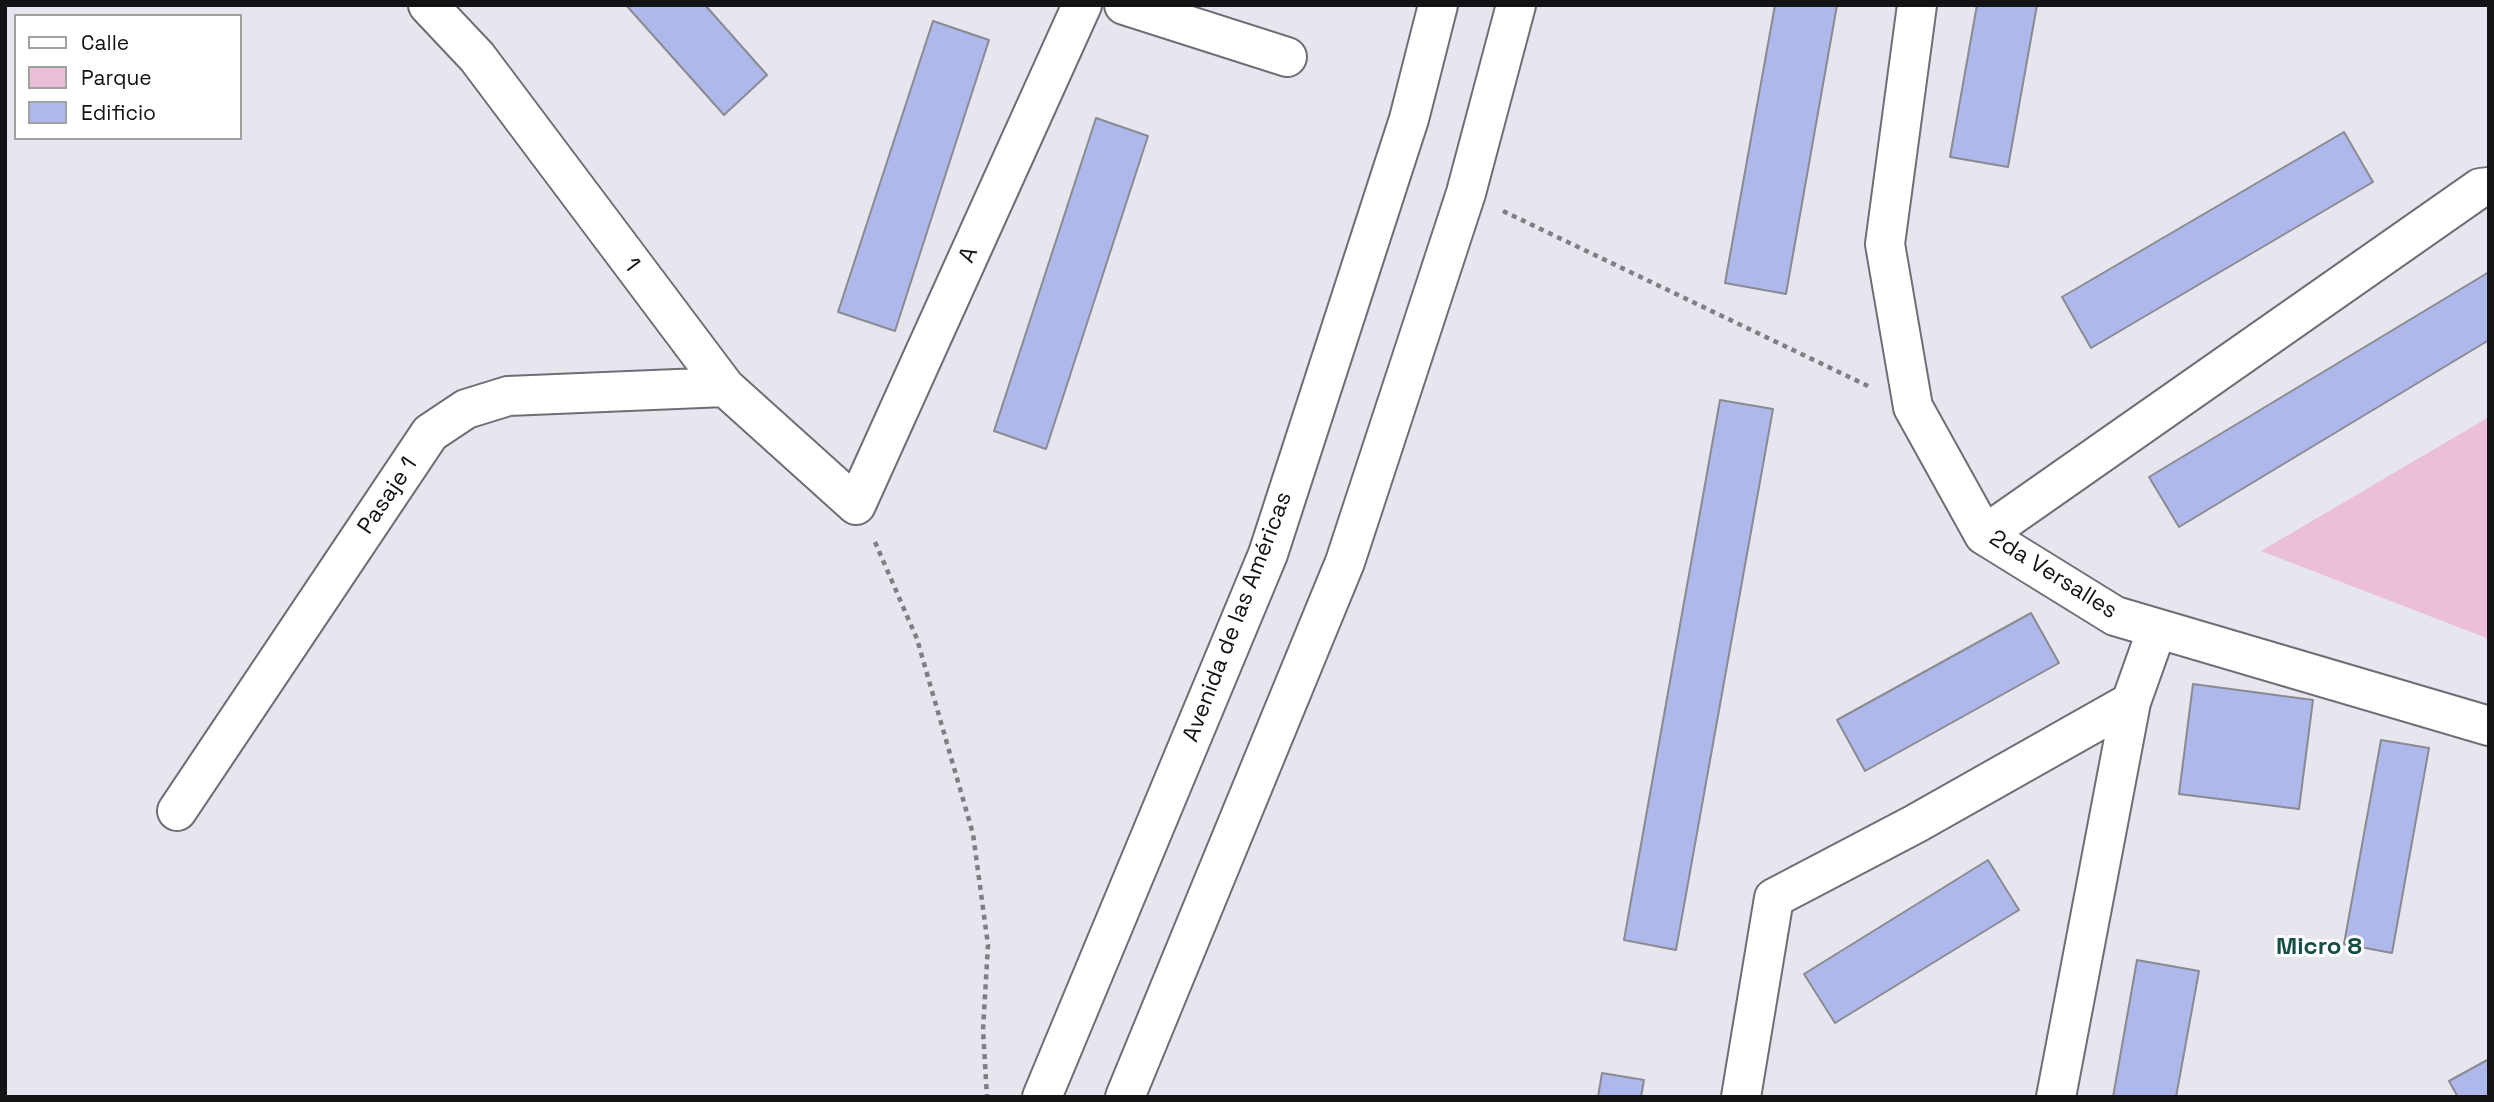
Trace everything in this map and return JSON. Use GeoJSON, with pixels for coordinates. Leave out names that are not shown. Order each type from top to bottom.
{"type":"FeatureCollection","features":[{"type":"Feature","properties":{"kind":"street","name":"1"},"geometry":{"type":"LineString","coordinates":[[428,5],[477,57],[725,387],[856,505]]}},
{"type":"Feature","properties":{"kind":"street","name":"A"},"geometry":{"type":"LineString","coordinates":[[856,505],[1082,5]]}},
{"type":"Feature","properties":{"kind":"street"},"geometry":{"type":"LineString","coordinates":[[1124,5],[1287,57]]}},
{"type":"Feature","properties":{"kind":"street","name":"Avenida de las Américas"},"geometry":{"type":"LineString","coordinates":[[1042,1097],[1268,554],[1409,119],[1438,5]]}},
{"type":"Feature","properties":{"kind":"street"},"geometry":{"type":"LineString","coordinates":[[1125,1097],[1345,562],[1465,193],[1516,5]]}},
{"type":"Feature","properties":{"kind":"street","name":"2da Versalles"},"geometry":{"type":"LineString","coordinates":[[1917,5],[1885,244],[1913,407],[1984,535],[2115,616],[2489,726]]}},
{"type":"Feature","properties":{"kind":"street"},"geometry":{"type":"LineString","coordinates":[[1984,535],[2480,188],[2489,187]]}},
{"type":"Feature","properties":{"kind":"street","name":"Pasaje 1"},"geometry":{"type":"LineString","coordinates":[[177,811],[430,433],[466,409],[508,396],[725,387]]}},
{"type":"Feature","properties":{"kind":"street"},"geometry":{"type":"LineString","coordinates":[[2056,1097],[2131,702],[2157,629]]}},
{"type":"Feature","properties":{"kind":"street"},"geometry":{"type":"LineString","coordinates":[[1741,1097],[1774,898],[1915,824],[2131,702]]}},
{"type":"Feature","properties":{"kind":"path"},"geometry":{"type":"LineString","coordinates":[[1465,193],[1913,407]]}},
{"type":"Feature","properties":{"kind":"path"},"geometry":{"type":"LineString","coordinates":[[856,505],[889,568],[918,639],[973,834],[988,945],[983,1030],[987,1097]]}},
{"type":"Feature","properties":{"kind":"green space"},"geometry":{"type":"Polygon","coordinates":[[[2489,417],[2489,639],[2261,551],[2489,417]]]}},
{"type":"Feature","properties":{"kind":"building"},"geometry":{"type":"Polygon","coordinates":[[[626,5],[705,5],[767,75],[724,115],[626,5]]]}},
{"type":"Feature","properties":{"kind":"building"},"geometry":{"type":"Polygon","coordinates":[[[1775,5],[1837,5],[1786,294],[1725,283],[1775,5]]]}},
{"type":"Feature","properties":{"kind":"building"},"geometry":{"type":"Polygon","coordinates":[[[1977,5],[2037,5],[2008,167],[1950,157],[1977,5]]]}},
{"type":"Feature","properties":{"kind":"building"},"geometry":{"type":"Polygon","coordinates":[[[933,21],[989,40],[895,331],[838,312],[933,21]]]}},
{"type":"Feature","properties":{"kind":"building"},"geometry":{"type":"Polygon","coordinates":[[[1096,118],[1148,136],[1046,449],[994,431],[1096,118]]]}},
{"type":"Feature","properties":{"kind":"building"},"geometry":{"type":"Polygon","coordinates":[[[2344,132],[2373,182],[2091,348],[2062,297],[2344,132]]]}},
{"type":"Feature","properties":{"kind":"building"},"geometry":{"type":"Polygon","coordinates":[[[2489,272],[2489,340],[2179,527],[2149,477],[2489,272]]]}},
{"type":"Feature","properties":{"kind":"building"},"geometry":{"type":"Polygon","coordinates":[[[1720,400],[1773,409],[1676,950],[1624,940],[1720,400]]]}},
{"type":"Feature","properties":{"kind":"building"},"geometry":{"type":"Polygon","coordinates":[[[2031,613],[2059,663],[1865,771],[1837,720],[2031,613]]]}},
{"type":"Feature","properties":{"kind":"building"},"geometry":{"type":"Polygon","coordinates":[[[2193,684],[2313,700],[2299,809],[2179,794],[2193,684]]]}},
{"type":"Feature","properties":{"kind":"building"},"geometry":{"type":"Polygon","coordinates":[[[2381,740],[2429,748],[2392,953],[2344,944],[2381,740]]]}},
{"type":"Feature","properties":{"kind":"building"},"geometry":{"type":"Polygon","coordinates":[[[1988,860],[2019,910],[1835,1023],[1804,974],[1988,860]]]}},
{"type":"Feature","properties":{"kind":"building"},"geometry":{"type":"Polygon","coordinates":[[[2137,960],[2199,971],[2176,1097],[2113,1097],[2137,960]]]}},
{"type":"Feature","properties":{"kind":"building"},"geometry":{"type":"Polygon","coordinates":[[[2489,1059],[2489,1097],[2458,1097],[2449,1081],[2489,1059]]]}},
{"type":"Feature","properties":{"kind":"building"},"geometry":{"type":"Polygon","coordinates":[[[1602,1073],[1644,1080],[1641,1097],[1598,1097],[1602,1073]]]}},
{"type":"Feature","properties":{"kind":"district","name":"Micro 8"},"geometry":{"type":"Point","coordinates":[2319,947]}}]}
